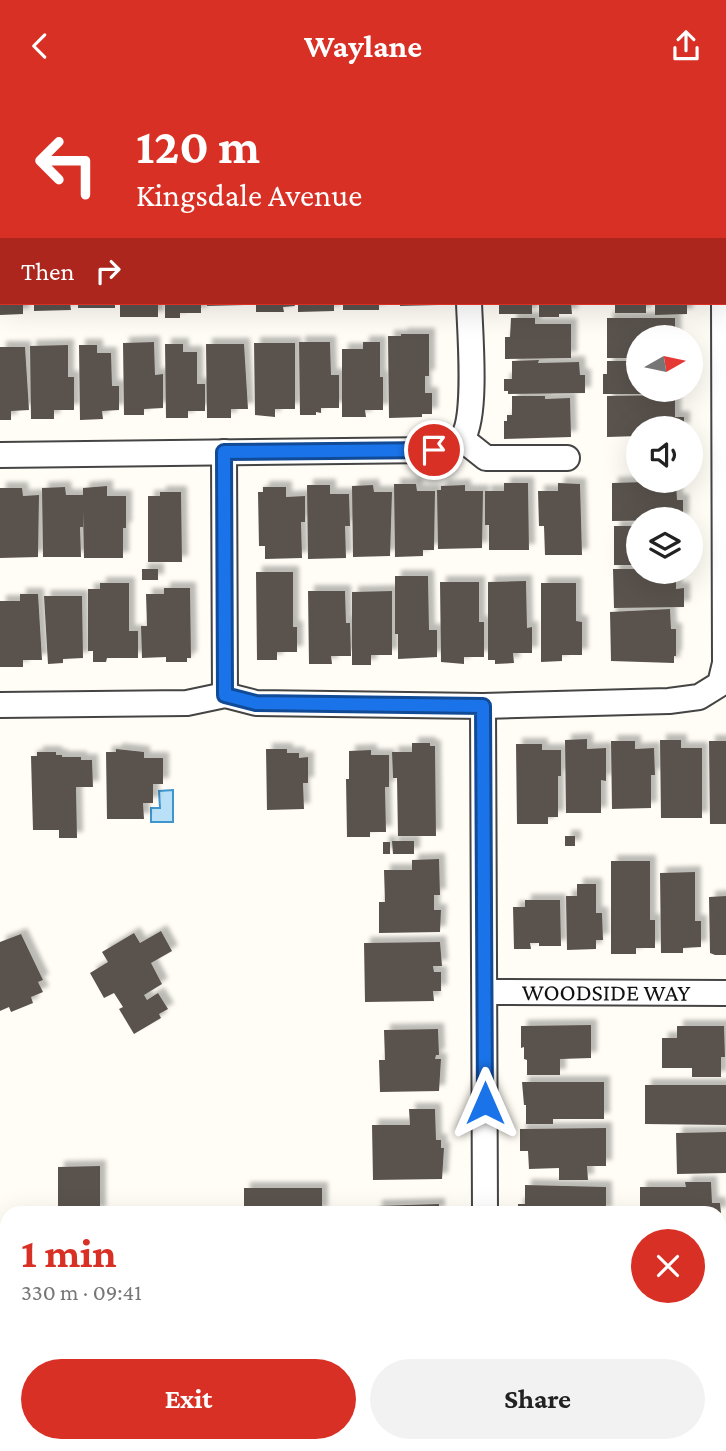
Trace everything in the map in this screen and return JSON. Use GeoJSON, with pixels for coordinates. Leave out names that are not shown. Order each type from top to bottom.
{"type":"FeatureCollection","features":[{"type":"Feature","properties":{"kind":"street"},"geometry":{"type":"LineString","coordinates":[[0,455],[434,450],[449,447],[462,439],[468,423],[469,305]]}},
{"type":"Feature","properties":{"kind":"street"},"geometry":{"type":"LineString","coordinates":[[0,705],[187,703],[225,695],[256,703],[483,706],[669,701],[699,697],[723,685],[724,305]]}},
{"type":"Feature","properties":{"kind":"street"},"geometry":{"type":"LineString","coordinates":[[462,439],[486,458],[567,458]]}},
{"type":"Feature","properties":{"kind":"street"},"geometry":{"type":"LineString","coordinates":[[224,452],[225,695]]}},
{"type":"Feature","properties":{"kind":"street"},"geometry":{"type":"LineString","coordinates":[[483,706],[485,1206]]}},
{"type":"Feature","properties":{"kind":"street","name":"WOODSIDE WAY"},"geometry":{"type":"LineString","coordinates":[[485,992],[726,993]]}},
{"type":"Feature","properties":{"kind":"water"},"geometry":{"type":"Polygon","coordinates":[[[173,790],[173,822],[151,822],[151,808],[160,808],[159,791],[173,790]]]}},
{"type":"Feature","properties":{"kind":"building"},"geometry":{"type":"Polygon","coordinates":[[[0,305],[23,305],[23,314],[0,315],[0,305]]]}},
{"type":"Feature","properties":{"kind":"building"},"geometry":{"type":"Polygon","coordinates":[[[34,305],[70,305],[71,310],[34,311],[34,305]]]}},
{"type":"Feature","properties":{"kind":"building"},"geometry":{"type":"Polygon","coordinates":[[[78,305],[115,305],[115,308],[78,308],[78,305]]]}},
{"type":"Feature","properties":{"kind":"building"},"geometry":{"type":"Polygon","coordinates":[[[120,305],[158,305],[158,317],[120,317],[120,305]]]}},
{"type":"Feature","properties":{"kind":"building"},"geometry":{"type":"Polygon","coordinates":[[[165,305],[201,305],[201,313],[180,313],[180,318],[165,318],[165,305]]]}},
{"type":"Feature","properties":{"kind":"building"},"geometry":{"type":"Polygon","coordinates":[[[256,305],[295,306],[283,307],[284,312],[256,312],[256,305]]]}},
{"type":"Feature","properties":{"kind":"building"},"geometry":{"type":"Polygon","coordinates":[[[298,305],[334,305],[334,311],[298,312],[298,305]]]}},
{"type":"Feature","properties":{"kind":"building"},"geometry":{"type":"Polygon","coordinates":[[[343,305],[379,305],[379,310],[343,310],[343,305]]]}},
{"type":"Feature","properties":{"kind":"building"},"geometry":{"type":"Polygon","coordinates":[[[499,305],[532,305],[532,314],[499,314],[499,305]]]}},
{"type":"Feature","properties":{"kind":"building"},"geometry":{"type":"Polygon","coordinates":[[[539,305],[571,305],[572,314],[539,317],[539,305]]]}},
{"type":"Feature","properties":{"kind":"building"},"geometry":{"type":"Polygon","coordinates":[[[615,305],[646,305],[646,313],[615,313],[615,305]]]}},
{"type":"Feature","properties":{"kind":"building"},"geometry":{"type":"Polygon","coordinates":[[[655,305],[687,305],[687,314],[655,315],[655,305]]]}},
{"type":"Feature","properties":{"kind":"building"},"geometry":{"type":"Polygon","coordinates":[[[511,318],[535,318],[535,324],[571,324],[571,358],[505,359],[505,337],[510,337],[511,318]]]}},
{"type":"Feature","properties":{"kind":"building"},"geometry":{"type":"Polygon","coordinates":[[[607,318],[675,318],[675,325],[626,325],[626,358],[607,358],[607,318]]]}},
{"type":"Feature","properties":{"kind":"building"},"geometry":{"type":"Polygon","coordinates":[[[429,334],[429,376],[425,376],[425,393],[432,393],[432,414],[389,418],[388,336],[429,334]]]}},
{"type":"Feature","properties":{"kind":"building"},"geometry":{"type":"Polygon","coordinates":[[[154,342],[155,375],[163,374],[163,408],[144,409],[144,415],[124,415],[123,343],[154,342]]]}},
{"type":"Feature","properties":{"kind":"building"},"geometry":{"type":"Polygon","coordinates":[[[299,342],[330,342],[331,375],[339,375],[339,408],[321,408],[321,413],[316,412],[316,415],[300,415],[299,342]]]}},
{"type":"Feature","properties":{"kind":"building"},"geometry":{"type":"Polygon","coordinates":[[[363,342],[380,342],[383,410],[365,410],[366,417],[342,417],[342,349],[363,349],[363,342]]]}},
{"type":"Feature","properties":{"kind":"building"},"geometry":{"type":"Polygon","coordinates":[[[254,343],[295,343],[295,409],[275,409],[275,417],[255,415],[254,343]]]}},
{"type":"Feature","properties":{"kind":"building"},"geometry":{"type":"Polygon","coordinates":[[[165,344],[183,344],[183,352],[197,352],[197,384],[205,384],[205,411],[188,411],[188,418],[166,418],[165,344]]]}},
{"type":"Feature","properties":{"kind":"building"},"geometry":{"type":"Polygon","coordinates":[[[206,344],[244,344],[248,409],[231,409],[231,418],[207,418],[206,344]]]}},
{"type":"Feature","properties":{"kind":"building"},"geometry":{"type":"Polygon","coordinates":[[[68,345],[68,377],[74,377],[74,410],[54,410],[54,419],[31,419],[30,346],[68,345]]]}},
{"type":"Feature","properties":{"kind":"building"},"geometry":{"type":"Polygon","coordinates":[[[79,345],[97,345],[97,353],[111,353],[112,386],[119,386],[119,410],[102,411],[103,419],[80,420],[79,345]]]}},
{"type":"Feature","properties":{"kind":"building"},"geometry":{"type":"Polygon","coordinates":[[[0,347],[25,347],[29,410],[11,411],[11,420],[0,420],[0,347]]]}},
{"type":"Feature","properties":{"kind":"building"},"geometry":{"type":"Polygon","coordinates":[[[539,360],[538,363],[579,362],[580,375],[585,375],[585,393],[508,394],[508,391],[504,391],[504,379],[512,379],[512,361],[539,360]]]}},
{"type":"Feature","properties":{"kind":"building"},"geometry":{"type":"Polygon","coordinates":[[[607,361],[626,361],[626,394],[603,394],[603,374],[607,374],[607,361]]]}},
{"type":"Feature","properties":{"kind":"building"},"geometry":{"type":"Polygon","coordinates":[[[512,396],[570,398],[571,437],[504,439],[504,421],[507,421],[507,415],[512,415],[512,396]]]}},
{"type":"Feature","properties":{"kind":"building"},"geometry":{"type":"Polygon","coordinates":[[[607,396],[626,396],[626,403],[675,403],[675,416],[626,416],[626,436],[607,437],[607,396]]]}},
{"type":"Feature","properties":{"kind":"building"},"geometry":{"type":"Polygon","coordinates":[[[504,483],[528,483],[529,550],[489,550],[489,525],[485,525],[485,491],[504,491],[504,483]]]}},
{"type":"Feature","properties":{"kind":"building"},"geometry":{"type":"Polygon","coordinates":[[[558,483],[580,484],[582,555],[545,555],[544,526],[539,526],[538,491],[558,491],[558,483]]]}},
{"type":"Feature","properties":{"kind":"building"},"geometry":{"type":"Polygon","coordinates":[[[612,483],[626,483],[626,493],[677,493],[677,500],[683,500],[683,507],[626,507],[626,521],[612,521],[612,483]]]}},
{"type":"Feature","properties":{"kind":"building"},"geometry":{"type":"Polygon","coordinates":[[[394,484],[416,484],[417,491],[435,491],[434,550],[423,550],[423,556],[395,557],[394,484]]]}},
{"type":"Feature","properties":{"kind":"building"},"geometry":{"type":"Polygon","coordinates":[[[307,485],[330,485],[330,494],[349,494],[350,526],[345,526],[346,558],[308,559],[307,485]]]}},
{"type":"Feature","properties":{"kind":"building"},"geometry":{"type":"Polygon","coordinates":[[[373,485],[374,492],[392,492],[390,556],[353,557],[352,486],[373,485]]]}},
{"type":"Feature","properties":{"kind":"building"},"geometry":{"type":"Polygon","coordinates":[[[465,485],[465,491],[483,491],[482,548],[438,549],[437,490],[441,490],[441,486],[465,485]]]}},
{"type":"Feature","properties":{"kind":"building"},"geometry":{"type":"Polygon","coordinates":[[[107,486],[107,496],[126,496],[123,558],[84,558],[83,511],[83,527],[80,527],[81,557],[43,557],[42,488],[65,487],[66,495],[83,495],[83,488],[107,486]]]}},
{"type":"Feature","properties":{"kind":"building"},"geometry":{"type":"Polygon","coordinates":[[[263,487],[286,487],[286,497],[305,496],[305,522],[301,522],[302,558],[265,559],[265,546],[259,546],[258,492],[263,492],[263,487]]]}},
{"type":"Feature","properties":{"kind":"building"},"geometry":{"type":"Polygon","coordinates":[[[0,488],[22,488],[23,496],[39,495],[38,557],[0,558],[0,488]]]}},
{"type":"Feature","properties":{"kind":"building"},"geometry":{"type":"Polygon","coordinates":[[[160,492],[181,492],[182,562],[148,562],[148,496],[160,496],[160,492]]]}},
{"type":"Feature","properties":{"kind":"building"},"geometry":{"type":"Polygon","coordinates":[[[614,526],[626,526],[626,565],[614,565],[614,526]]]}},
{"type":"Feature","properties":{"kind":"building"},"geometry":{"type":"Polygon","coordinates":[[[142,569],[158,569],[158,580],[142,580],[142,569]]]}},
{"type":"Feature","properties":{"kind":"building"},"geometry":{"type":"Polygon","coordinates":[[[613,569],[626,569],[626,584],[676,584],[676,589],[684,588],[684,607],[614,608],[613,569]]]}},
{"type":"Feature","properties":{"kind":"building"},"geometry":{"type":"Polygon","coordinates":[[[256,572],[293,572],[293,627],[297,627],[297,652],[277,652],[277,660],[257,660],[256,572]]]}},
{"type":"Feature","properties":{"kind":"building"},"geometry":{"type":"Polygon","coordinates":[[[395,576],[428,576],[429,630],[437,630],[437,657],[398,659],[395,576]]]}},
{"type":"Feature","properties":{"kind":"building"},"geometry":{"type":"Polygon","coordinates":[[[526,581],[527,628],[532,627],[532,653],[513,653],[514,663],[495,664],[495,660],[488,660],[488,582],[526,581]]]}},
{"type":"Feature","properties":{"kind":"building"},"geometry":{"type":"Polygon","coordinates":[[[440,582],[479,582],[479,622],[484,622],[484,657],[464,657],[464,664],[441,662],[440,582]]]}},
{"type":"Feature","properties":{"kind":"building"},"geometry":{"type":"Polygon","coordinates":[[[100,583],[129,583],[129,631],[138,631],[138,658],[107,658],[106,662],[93,662],[93,651],[88,651],[88,589],[100,589],[100,583]]]}},
{"type":"Feature","properties":{"kind":"building"},"geometry":{"type":"Polygon","coordinates":[[[541,583],[576,583],[576,621],[582,622],[582,655],[562,655],[562,661],[541,662],[541,583]]]}},
{"type":"Feature","properties":{"kind":"building"},"geometry":{"type":"Polygon","coordinates":[[[164,588],[190,588],[191,658],[187,658],[187,662],[166,662],[166,657],[142,658],[141,626],[147,626],[146,594],[164,594],[164,588]]]}},
{"type":"Feature","properties":{"kind":"building"},"geometry":{"type":"Polygon","coordinates":[[[308,591],[345,591],[351,656],[331,656],[332,664],[309,664],[308,591]]]}},
{"type":"Feature","properties":{"kind":"building"},"geometry":{"type":"Polygon","coordinates":[[[392,591],[392,655],[371,655],[371,665],[352,665],[352,592],[392,591]]]}},
{"type":"Feature","properties":{"kind":"building"},"geometry":{"type":"Polygon","coordinates":[[[20,594],[38,594],[42,660],[23,660],[23,667],[0,667],[0,601],[20,601],[20,594]]]}},
{"type":"Feature","properties":{"kind":"building"},"geometry":{"type":"Polygon","coordinates":[[[44,596],[82,596],[83,658],[63,659],[63,663],[48,664],[44,596]]]}},
{"type":"Feature","properties":{"kind":"building"},"geometry":{"type":"Polygon","coordinates":[[[670,609],[671,629],[676,629],[674,663],[611,661],[610,612],[670,609]]]}},
{"type":"Feature","properties":{"kind":"building"},"geometry":{"type":"Polygon","coordinates":[[[587,739],[587,749],[606,748],[606,781],[601,780],[601,813],[566,813],[565,740],[587,739]]]}},
{"type":"Feature","properties":{"kind":"building"},"geometry":{"type":"Polygon","coordinates":[[[660,740],[681,740],[681,748],[702,748],[702,818],[661,818],[660,740]]]}},
{"type":"Feature","properties":{"kind":"building"},"geometry":{"type":"Polygon","coordinates":[[[611,741],[635,741],[635,749],[654,748],[655,775],[651,775],[651,808],[612,809],[611,741]]]}},
{"type":"Feature","properties":{"kind":"building"},"geometry":{"type":"Polygon","coordinates":[[[709,741],[726,741],[726,824],[710,824],[709,741]]]}},
{"type":"Feature","properties":{"kind":"building"},"geometry":{"type":"Polygon","coordinates":[[[412,743],[430,743],[430,746],[435,746],[436,836],[398,836],[397,778],[393,778],[392,752],[412,752],[412,743]]]}},
{"type":"Feature","properties":{"kind":"building"},"geometry":{"type":"Polygon","coordinates":[[[516,744],[542,744],[542,750],[561,750],[558,817],[548,817],[548,824],[517,824],[516,744]]]}},
{"type":"Feature","properties":{"kind":"building"},"geometry":{"type":"Polygon","coordinates":[[[116,749],[144,752],[144,758],[163,758],[163,784],[153,784],[153,803],[143,803],[144,819],[107,819],[106,752],[116,752],[116,749]]]}},
{"type":"Feature","properties":{"kind":"building"},"geometry":{"type":"Polygon","coordinates":[[[266,749],[287,749],[287,753],[299,753],[299,758],[308,757],[308,783],[303,783],[304,809],[267,810],[266,749]]]}},
{"type":"Feature","properties":{"kind":"building"},"geometry":{"type":"Polygon","coordinates":[[[371,750],[371,755],[389,755],[389,787],[385,787],[386,832],[370,832],[370,837],[347,837],[346,779],[349,779],[349,751],[371,750]]]}},
{"type":"Feature","properties":{"kind":"building"},"geometry":{"type":"Polygon","coordinates":[[[37,752],[56,752],[56,755],[62,757],[92,760],[93,787],[76,787],[77,838],[59,838],[59,830],[33,830],[31,756],[37,756],[37,752]]]}},
{"type":"Feature","properties":{"kind":"building"},"geometry":{"type":"Polygon","coordinates":[[[565,836],[575,836],[575,846],[565,846],[565,836]]]}},
{"type":"Feature","properties":{"kind":"building"},"geometry":{"type":"Polygon","coordinates":[[[392,841],[414,841],[414,854],[393,854],[392,841]]]}},
{"type":"Feature","properties":{"kind":"building"},"geometry":{"type":"Polygon","coordinates":[[[383,842],[390,842],[390,854],[383,854],[383,842]]]}},
{"type":"Feature","properties":{"kind":"building"},"geometry":{"type":"Polygon","coordinates":[[[439,859],[440,895],[434,895],[434,910],[441,910],[440,932],[379,933],[379,902],[385,902],[384,870],[412,870],[412,860],[439,859]]]}},
{"type":"Feature","properties":{"kind":"building"},"geometry":{"type":"Polygon","coordinates":[[[611,861],[650,861],[650,920],[655,920],[655,948],[636,948],[636,954],[611,954],[611,861]]]}},
{"type":"Feature","properties":{"kind":"building"},"geometry":{"type":"Polygon","coordinates":[[[695,872],[695,921],[701,921],[701,947],[683,948],[683,953],[661,953],[660,873],[695,872]]]}},
{"type":"Feature","properties":{"kind":"building"},"geometry":{"type":"Polygon","coordinates":[[[577,884],[596,884],[596,913],[602,913],[603,940],[596,940],[596,949],[567,950],[566,896],[577,896],[577,884]]]}},
{"type":"Feature","properties":{"kind":"building"},"geometry":{"type":"Polygon","coordinates":[[[726,896],[726,955],[715,955],[710,953],[709,897],[726,896]]]}},
{"type":"Feature","properties":{"kind":"building"},"geometry":{"type":"Polygon","coordinates":[[[525,900],[560,900],[561,946],[539,946],[539,943],[530,943],[531,949],[514,949],[513,907],[525,907],[525,900]]]}},
{"type":"Feature","properties":{"kind":"building"},"geometry":{"type":"Polygon","coordinates":[[[161,931],[172,951],[151,963],[162,984],[144,995],[147,1000],[158,993],[168,1009],[159,1014],[161,1018],[134,1034],[119,1009],[123,1007],[114,993],[104,998],[90,973],[108,962],[102,952],[134,933],[140,943],[161,931]]]}},
{"type":"Feature","properties":{"kind":"building"},"geometry":{"type":"Polygon","coordinates":[[[21,934],[43,980],[38,982],[43,992],[31,997],[33,1003],[11,1012],[9,1007],[0,1011],[0,942],[21,934]]]}},
{"type":"Feature","properties":{"kind":"building"},"geometry":{"type":"Polygon","coordinates":[[[440,942],[442,966],[433,966],[434,972],[441,972],[441,991],[433,991],[434,1001],[365,1002],[364,943],[440,942]]]}},
{"type":"Feature","properties":{"kind":"building"},"geometry":{"type":"Polygon","coordinates":[[[591,1025],[591,1058],[560,1059],[560,1075],[527,1075],[527,1060],[524,1059],[524,1047],[521,1048],[521,1026],[591,1025]]]}},
{"type":"Feature","properties":{"kind":"building"},"geometry":{"type":"Polygon","coordinates":[[[677,1026],[724,1026],[725,1057],[721,1057],[721,1077],[692,1077],[692,1068],[662,1068],[662,1038],[677,1038],[677,1026]]]}},
{"type":"Feature","properties":{"kind":"building"},"geometry":{"type":"Polygon","coordinates":[[[438,1029],[439,1055],[436,1055],[435,1059],[441,1059],[439,1091],[380,1092],[379,1060],[385,1060],[384,1030],[438,1029]]]}},
{"type":"Feature","properties":{"kind":"building"},"geometry":{"type":"Polygon","coordinates":[[[522,1082],[604,1082],[604,1119],[553,1119],[553,1124],[526,1124],[522,1082]]]}},
{"type":"Feature","properties":{"kind":"building"},"geometry":{"type":"Polygon","coordinates":[[[645,1085],[726,1085],[726,1125],[645,1124],[645,1085]]]}},
{"type":"Feature","properties":{"kind":"building"},"geometry":{"type":"Polygon","coordinates":[[[409,1109],[435,1109],[436,1140],[441,1140],[441,1148],[444,1148],[442,1179],[373,1180],[372,1125],[410,1125],[409,1109]]]}},
{"type":"Feature","properties":{"kind":"building"},"geometry":{"type":"Polygon","coordinates":[[[606,1128],[606,1166],[587,1166],[588,1180],[559,1180],[559,1168],[529,1169],[528,1151],[520,1151],[520,1129],[606,1128]]]}},
{"type":"Feature","properties":{"kind":"building"},"geometry":{"type":"Polygon","coordinates":[[[726,1132],[726,1173],[677,1174],[676,1133],[726,1132]]]}},
{"type":"Feature","properties":{"kind":"building"},"geometry":{"type":"Polygon","coordinates":[[[100,1166],[100,1206],[58,1206],[58,1167],[100,1166]]]}},
{"type":"Feature","properties":{"kind":"building"},"geometry":{"type":"Polygon","coordinates":[[[685,1182],[711,1182],[712,1203],[720,1203],[720,1206],[640,1206],[640,1187],[686,1187],[685,1182]]]}},
{"type":"Feature","properties":{"kind":"building"},"geometry":{"type":"Polygon","coordinates":[[[525,1185],[606,1187],[606,1206],[518,1206],[525,1204],[525,1185]]]}},
{"type":"Feature","properties":{"kind":"building"},"geometry":{"type":"Polygon","coordinates":[[[244,1188],[322,1188],[322,1206],[244,1206],[244,1188]]]}},
{"type":"Feature","properties":{"kind":"building"},"geometry":{"type":"Polygon","coordinates":[[[439,1204],[439,1206],[376,1206],[439,1204]]]}},
{"type":"Feature","properties":{"kind":"route"},"geometry":{"type":"LineString","coordinates":[[434,450],[224,452],[225,695],[256,703],[483,706],[485,1103]]}}]}
